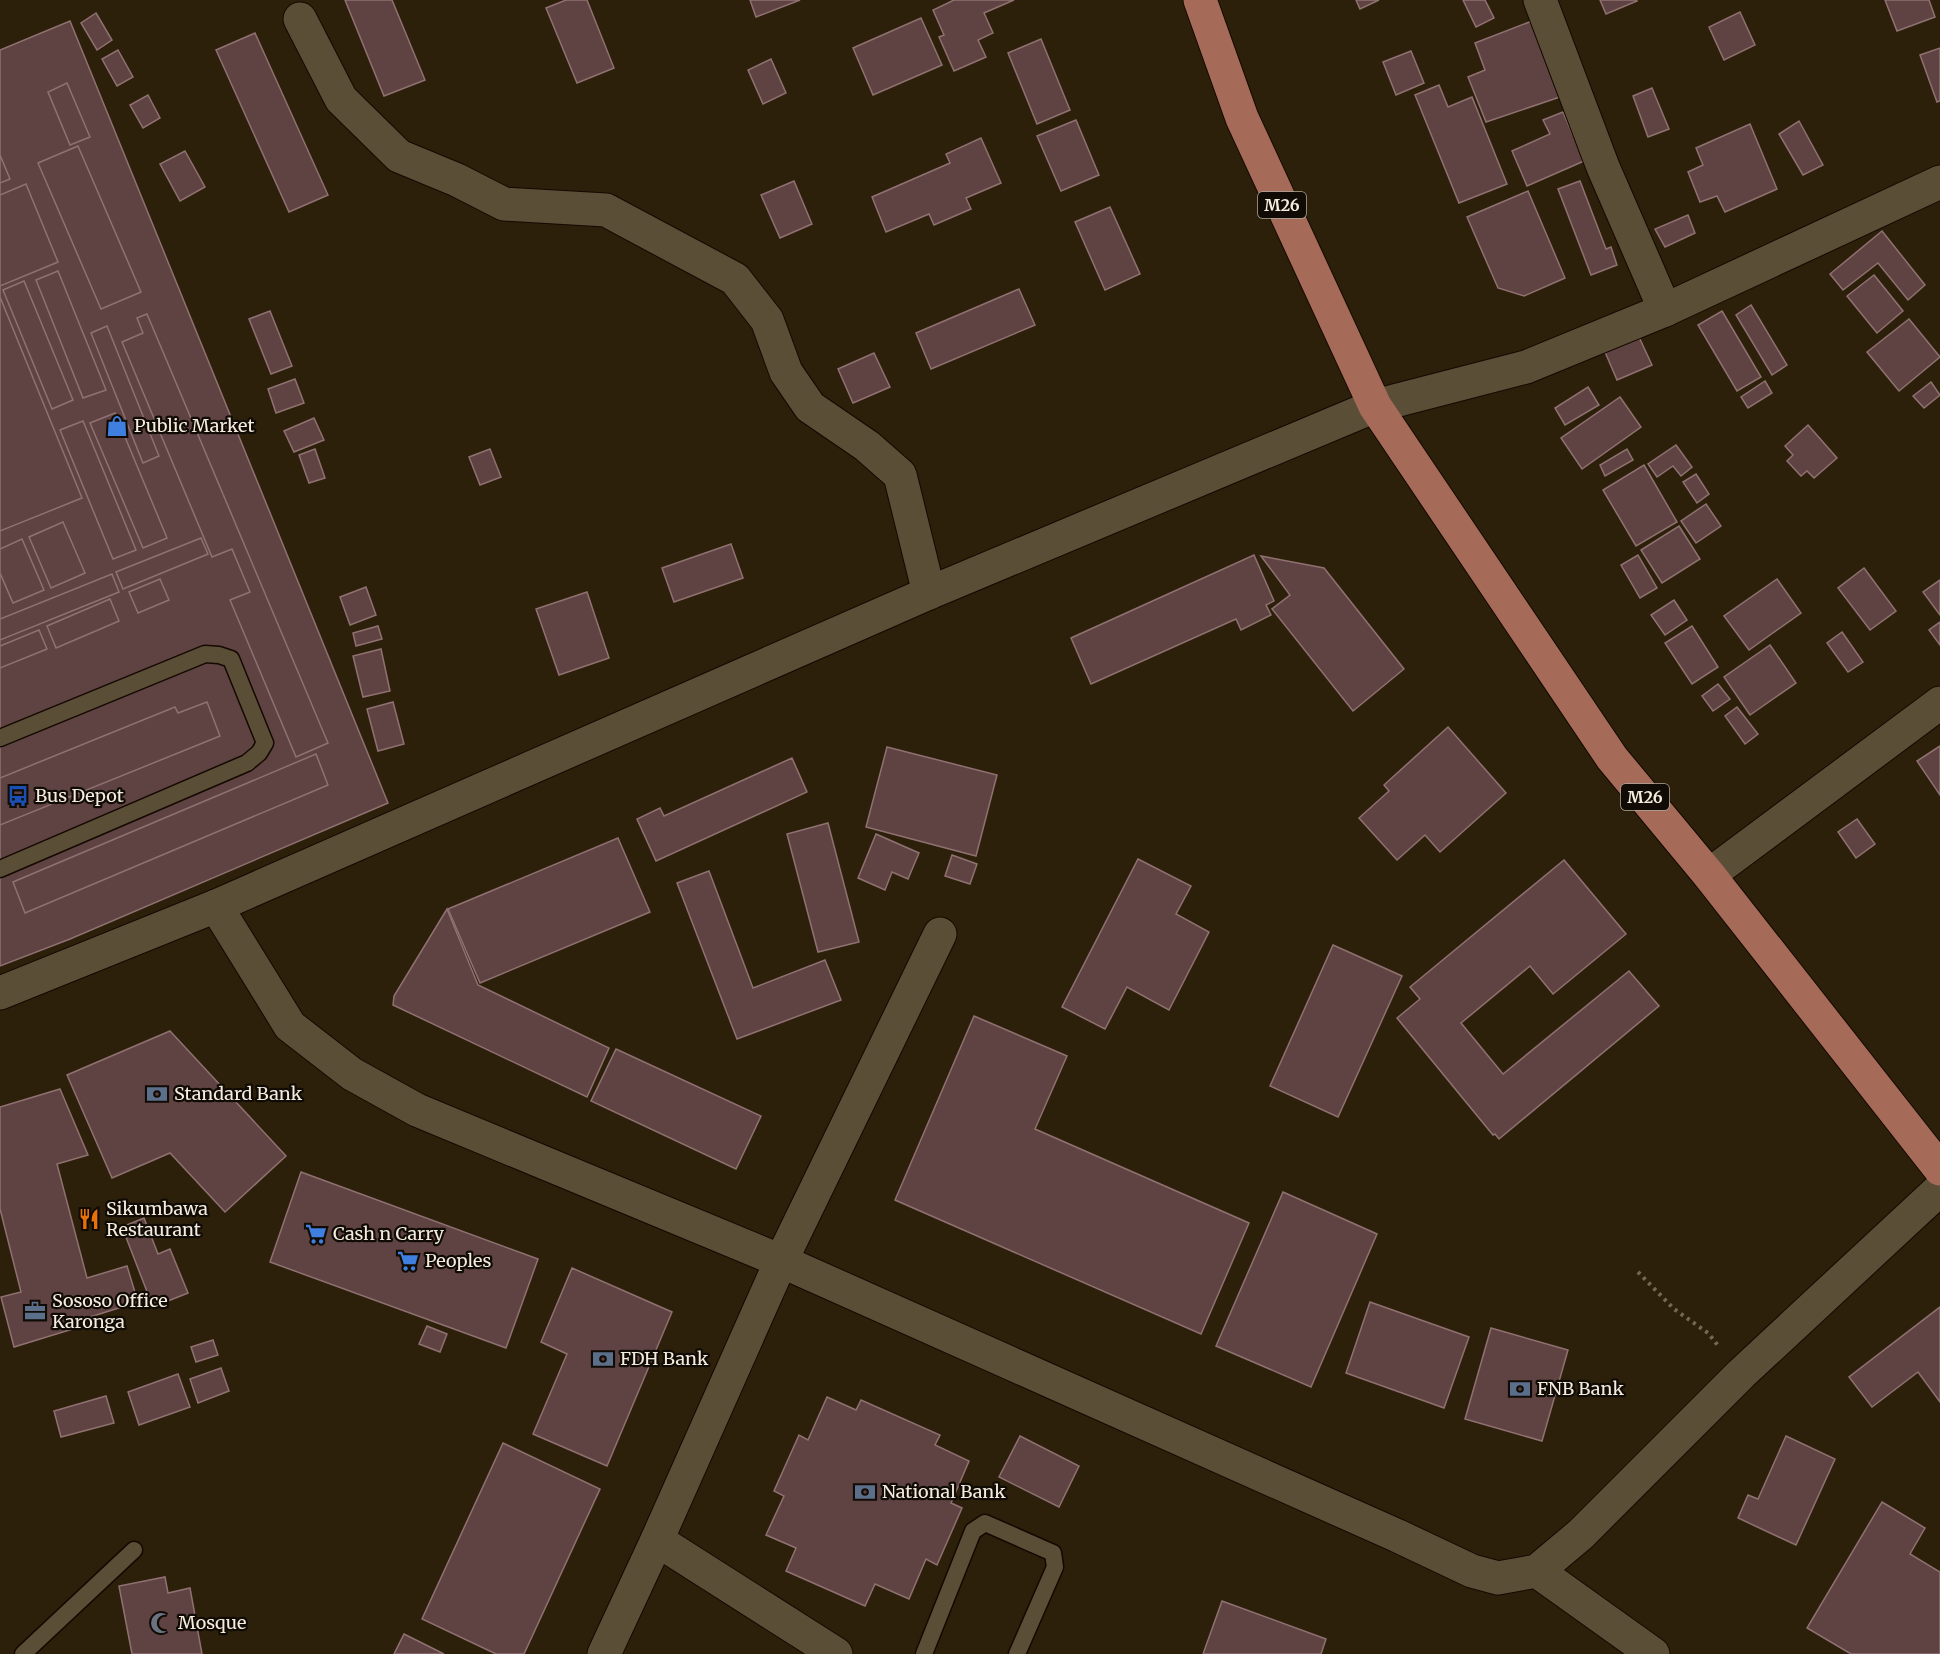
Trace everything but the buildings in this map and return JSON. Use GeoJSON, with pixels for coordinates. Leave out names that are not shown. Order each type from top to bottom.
{"type":"FeatureCollection","features":[{"type":"Feature","properties":{"kind":"main road","name":"M26"},"geometry":{"type":"LineString","coordinates":[[1200,0],[1242,118],[1375,406],[1612,758],[1709,875],[1940,1169]]}},
{"type":"Feature","properties":{"kind":"street"},"geometry":{"type":"LineString","coordinates":[[1540,0],[1603,167],[1665,310]]}},
{"type":"Feature","properties":{"kind":"street"},"geometry":{"type":"LineString","coordinates":[[300,18],[341,99],[399,156],[457,180],[504,204],[606,210],[735,279],[767,320],[786,372],[810,407],[867,446],[900,475],[929,593]]}},
{"type":"Feature","properties":{"kind":"street"},"geometry":{"type":"LineString","coordinates":[[0,993],[216,906],[929,593],[1375,406],[1526,368],[1665,310],[1940,182]]}},
{"type":"Feature","properties":{"kind":"street"},"geometry":{"type":"LineString","coordinates":[[1709,875],[1937,712]]}},
{"type":"Feature","properties":{"kind":"street"},"geometry":{"type":"LineString","coordinates":[[216,906],[290,1026],[352,1074],[417,1110],[780,1261],[1472,1570],[1498,1578],[1537,1571],[1581,1534],[1741,1374],[1940,1189]]}},
{"type":"Feature","properties":{"kind":"street"},"geometry":{"type":"LineString","coordinates":[[604,1654],[780,1261],[940,934]]}},
{"type":"Feature","properties":{"kind":"street"},"geometry":{"type":"LineString","coordinates":[[657,1540],[836,1654]]}},
{"type":"Feature","properties":{"kind":"street"},"geometry":{"type":"LineString","coordinates":[[1537,1571],[1653,1654]]}},
{"type":"Feature","properties":{"kind":"lane"},"geometry":{"type":"LineString","coordinates":[[0,738],[205,654],[231,659],[265,742],[259,753],[247,763],[0,869]]}},
{"type":"Feature","properties":{"kind":"lane"},"geometry":{"type":"LineString","coordinates":[[924,1654],[973,1531],[985,1523],[1053,1553],[1055,1567],[1017,1654]]}},
{"type":"Feature","properties":{"kind":"lane"},"geometry":{"type":"LineString","coordinates":[[23,1654],[134,1550]]}},
{"type":"Feature","properties":{"kind":"path"},"geometry":{"type":"LineString","coordinates":[[1638,1272],[1674,1309],[1708,1333],[1741,1374]]}},
{"type":"Feature","properties":{"kind":"place","name":"Public Market"},"geometry":{"type":"Point","coordinates":[117,426]}},
{"type":"Feature","properties":{"kind":"place","name":"Bus Depot"},"geometry":{"type":"Point","coordinates":[18,796]}},
{"type":"Feature","properties":{"kind":"place","name":"Standard Bank"},"geometry":{"type":"Point","coordinates":[157,1094]}},
{"type":"Feature","properties":{"kind":"place","name":"Sikumbawa Restaurant"},"geometry":{"type":"Point","coordinates":[89,1219]}},
{"type":"Feature","properties":{"kind":"place","name":"Cash n Carry"},"geometry":{"type":"Point","coordinates":[316,1234]}},
{"type":"Feature","properties":{"kind":"place","name":"Peoples"},"geometry":{"type":"Point","coordinates":[408,1261]}},
{"type":"Feature","properties":{"kind":"place","name":"Sososo Office Karonga"},"geometry":{"type":"Point","coordinates":[35,1311]}},
{"type":"Feature","properties":{"kind":"place","name":"FDH Bank"},"geometry":{"type":"Point","coordinates":[603,1359]}},
{"type":"Feature","properties":{"kind":"place","name":"FNB Bank"},"geometry":{"type":"Point","coordinates":[1520,1389]}},
{"type":"Feature","properties":{"kind":"place","name":"National Bank"},"geometry":{"type":"Point","coordinates":[865,1492]}},
{"type":"Feature","properties":{"kind":"place","name":"Mosque"},"geometry":{"type":"Point","coordinates":[161,1623]}}]}
